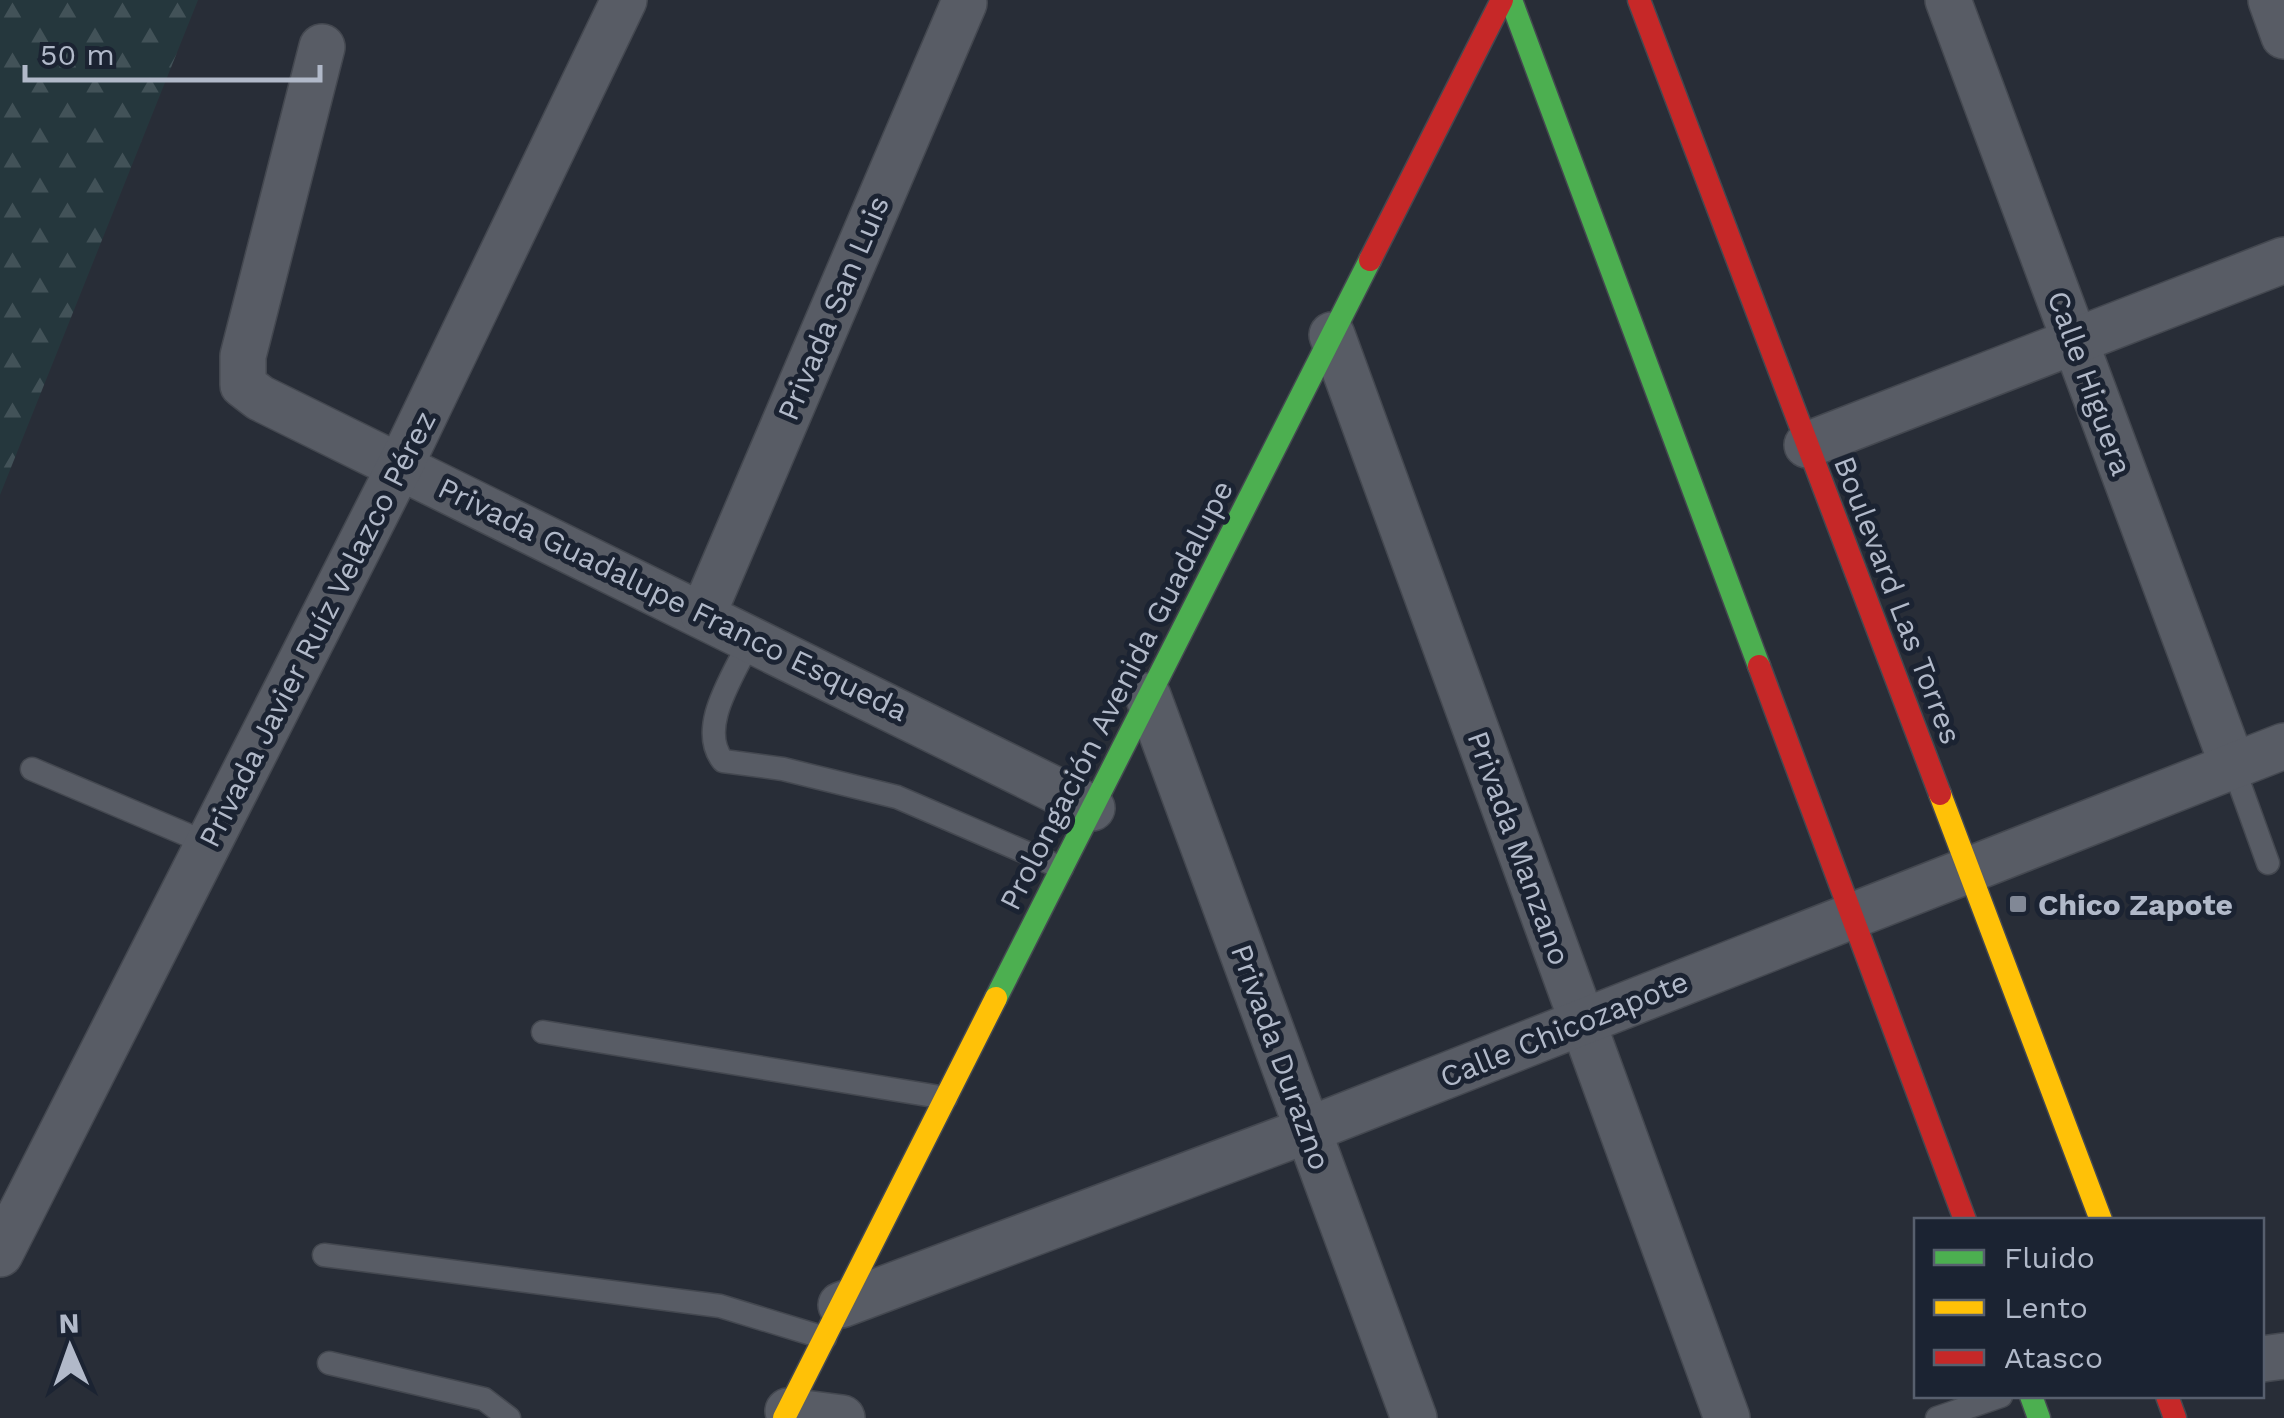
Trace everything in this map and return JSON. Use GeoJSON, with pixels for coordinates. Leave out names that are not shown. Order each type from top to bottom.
{"type":"FeatureCollection","features":[{"type":"Feature","properties":{"kind":"main road","name":"Prolongación Avenida Guadalupe"},"geometry":{"type":"LineString","coordinates":[[786,1414],[1502,0]]}},
{"type":"Feature","properties":{"kind":"main road"},"geometry":{"type":"LineString","coordinates":[[1511,0],[1965,1218]]}},
{"type":"Feature","properties":{"kind":"main road","name":"Boulevard Las Torres"},"geometry":{"type":"LineString","coordinates":[[1639,0],[2100,1218]]}},
{"type":"Feature","properties":{"kind":"street","name":"Privada Javier Ruíz Velazco Pérez"},"geometry":{"type":"LineString","coordinates":[[0,1254],[401,464],[624,0]]}},
{"type":"Feature","properties":{"kind":"street","name":"Calle Higuera"},"geometry":{"type":"LineString","coordinates":[[1948,0],[2232,766]]}},
{"type":"Feature","properties":{"kind":"street"},"geometry":{"type":"LineString","coordinates":[[2271,0],[2284,36]]}},
{"type":"Feature","properties":{"kind":"street","name":"Privada San Luis"},"geometry":{"type":"LineString","coordinates":[[703,614],[964,2]]}},
{"type":"Feature","properties":{"kind":"street","name":"Privada Guadalupe Franco Esqueda"},"geometry":{"type":"LineString","coordinates":[[322,46],[243,356],[243,384],[260,398],[401,464],[1092,808]]}},
{"type":"Feature","properties":{"kind":"street"},"geometry":{"type":"LineString","coordinates":[[1807,445],[2076,344],[2284,260]]}},
{"type":"Feature","properties":{"kind":"street","name":"Privada Manzano"},"geometry":{"type":"LineString","coordinates":[[1332,335],[1727,1418]]}},
{"type":"Feature","properties":{"kind":"street","name":"Privada Durazno"},"geometry":{"type":"LineString","coordinates":[[1148,696],[1414,1418]]}},
{"type":"Feature","properties":{"kind":"street","name":"Calle Chicozapote"},"geometry":{"type":"LineString","coordinates":[[833,1322],[1308,1130],[2284,746]]}},
{"type":"Feature","properties":{"kind":"street"},"geometry":{"type":"LineString","coordinates":[[786,1414],[842,1418]]}},
{"type":"Feature","properties":{"kind":"lane"},"geometry":{"type":"LineString","coordinates":[[751,638],[711,729],[711,746],[723,761],[783,769],[896,797],[1062,868]]}},
{"type":"Feature","properties":{"kind":"lane"},"geometry":{"type":"LineString","coordinates":[[2232,766],[2268,863]]}},
{"type":"Feature","properties":{"kind":"lane"},"geometry":{"type":"LineString","coordinates":[[32,769],[209,844]]}},
{"type":"Feature","properties":{"kind":"lane"},"geometry":{"type":"LineString","coordinates":[[543,1032],[946,1098]]}},
{"type":"Feature","properties":{"kind":"lane"},"geometry":{"type":"LineString","coordinates":[[324,1255],[833,1322]]}},
{"type":"Feature","properties":{"kind":"lane"},"geometry":{"type":"LineString","coordinates":[[330,1363],[484,1399],[509,1418]]}},
{"type":"Feature","properties":{"kind":"lane"},"geometry":{"type":"LineString","coordinates":[[1937,1418],[1995,1398]]}},
{"type":"Feature","properties":{"kind":"green space"},"geometry":{"type":"Polygon","coordinates":[[[0,0],[198,0],[0,495],[0,0]]]}},
{"type":"Feature","properties":{"kind":"traffic: fast"},"geometry":{"type":"LineString","coordinates":[[1511,0],[1759,666]]}},
{"type":"Feature","properties":{"kind":"traffic: fast"},"geometry":{"type":"LineString","coordinates":[[996,998],[1370,260]]}},
{"type":"Feature","properties":{"kind":"traffic: fast"},"geometry":{"type":"LineString","coordinates":[[2032,1398],[2039,1418]]}},
{"type":"Feature","properties":{"kind":"traffic: slow"},"geometry":{"type":"LineString","coordinates":[[1940,794],[2100,1218]]}},
{"type":"Feature","properties":{"kind":"traffic: slow"},"geometry":{"type":"LineString","coordinates":[[784,1418],[996,998]]}},
{"type":"Feature","properties":{"kind":"traffic: jam"},"geometry":{"type":"LineString","coordinates":[[1370,260],[1502,0]]}},
{"type":"Feature","properties":{"kind":"traffic: jam"},"geometry":{"type":"LineString","coordinates":[[1639,0],[1940,794]]}},
{"type":"Feature","properties":{"kind":"traffic: jam"},"geometry":{"type":"LineString","coordinates":[[1759,666],[1964,1218]]}},
{"type":"Feature","properties":{"kind":"traffic: jam"},"geometry":{"type":"LineString","coordinates":[[2168,1398],[2175,1418]]}},
{"type":"Feature","properties":{"kind":"place","name":"Chico Zapote"},"geometry":{"type":"Point","coordinates":[2018,904]}}]}
